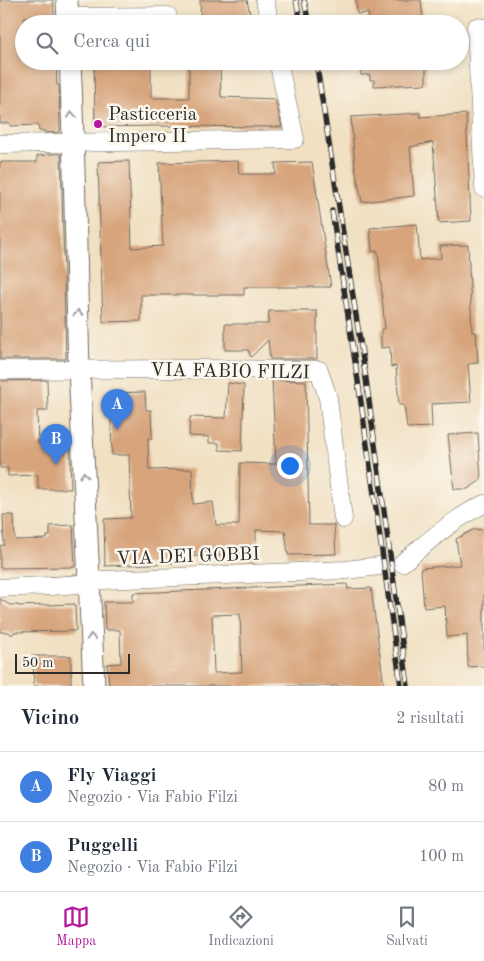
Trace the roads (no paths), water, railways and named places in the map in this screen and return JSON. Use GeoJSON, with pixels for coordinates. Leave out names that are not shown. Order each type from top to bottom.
{"type":"FeatureCollection","features":[{"type":"Feature","properties":{"kind":"street"},"geometry":{"type":"LineString","coordinates":[[265,0],[268,15]]}},
{"type":"Feature","properties":{"kind":"street"},"geometry":{"type":"LineString","coordinates":[[68,14],[118,15]]}},
{"type":"Feature","properties":{"kind":"street"},"geometry":{"type":"LineString","coordinates":[[480,28],[484,188]]}},
{"type":"Feature","properties":{"kind":"street"},"geometry":{"type":"LineString","coordinates":[[70,70],[79,369],[94,686]]}},
{"type":"Feature","properties":{"kind":"street"},"geometry":{"type":"LineString","coordinates":[[0,144],[295,139],[280,70]]}},
{"type":"Feature","properties":{"kind":"street"},"geometry":{"type":"LineString","coordinates":[[0,370],[79,369]]}},
{"type":"Feature","properties":{"kind":"street","name":"VIA FABIO FILZI"},"geometry":{"type":"LineString","coordinates":[[79,369],[320,370],[328,398],[344,519]]}},
{"type":"Feature","properties":{"kind":"street"},"geometry":{"type":"LineString","coordinates":[[402,563],[444,529],[484,504]]}},
{"type":"Feature","properties":{"kind":"street","name":"VIA DEI GOBBI"},"geometry":{"type":"LineString","coordinates":[[0,588],[88,583],[103,580],[346,570],[378,566]]}},
{"type":"Feature","properties":{"kind":"railway"},"geometry":{"type":"LineString","coordinates":[[296,0],[299,15]]}},
{"type":"Feature","properties":{"kind":"railway"},"geometry":{"type":"LineString","coordinates":[[304,0],[307,15]]}},
{"type":"Feature","properties":{"kind":"railway"},"geometry":{"type":"LineString","coordinates":[[317,70],[366,379],[408,686]]}},
{"type":"Feature","properties":{"kind":"railway"},"geometry":{"type":"LineString","coordinates":[[332,211],[401,686]]}},
{"type":"Feature","properties":{"kind":"place","name":"Pasticceria Impero II"},"geometry":{"type":"Point","coordinates":[98,124]}},
{"type":"Feature","properties":{"kind":"place","name":"Fly Viaggi"},"geometry":{"type":"Point","coordinates":[117,430]}},
{"type":"Feature","properties":{"kind":"place","name":"Puggelli"},"geometry":{"type":"Point","coordinates":[56,465]}}]}
